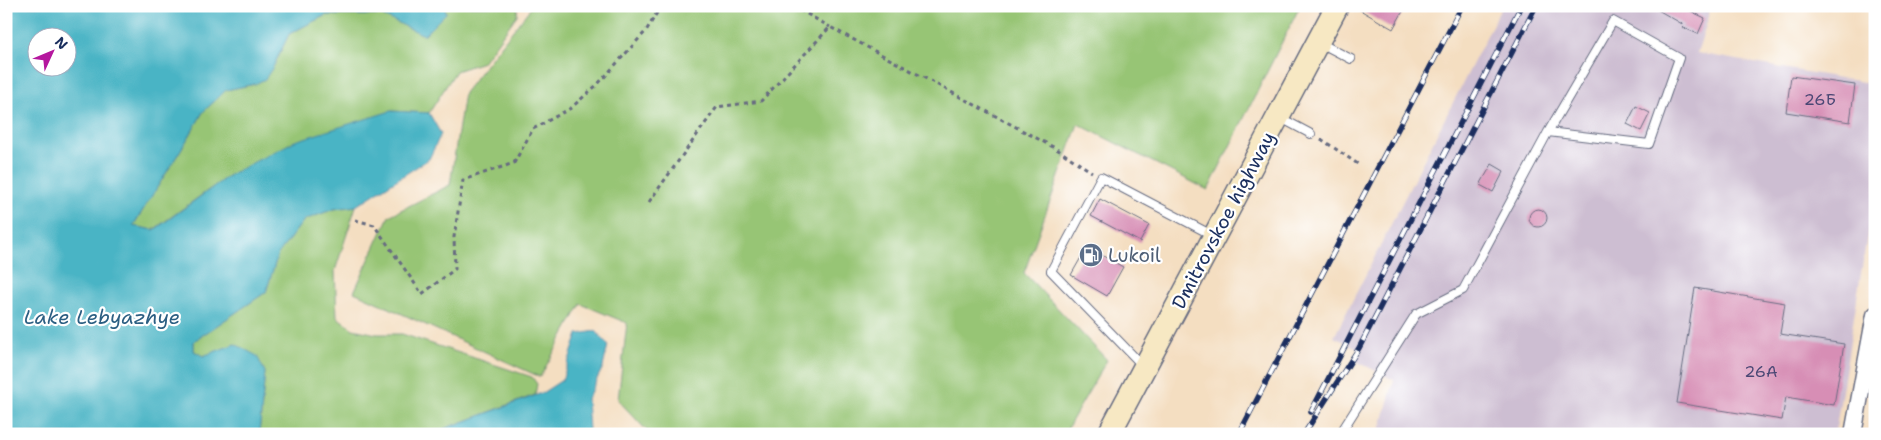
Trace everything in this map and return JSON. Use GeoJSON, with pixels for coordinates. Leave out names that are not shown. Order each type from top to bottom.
{"type":"FeatureCollection","features":[{"type":"Feature","properties":{"kind":"main road","name":"Dmitrovskoe highway"},"geometry":{"type":"LineString","coordinates":[[1109,434],[1337,6]]}},
{"type":"Feature","properties":{"kind":"street"},"geometry":{"type":"LineString","coordinates":[[1853,434],[1875,315]]}},
{"type":"Feature","properties":{"kind":"lane"},"geometry":{"type":"LineString","coordinates":[[1340,434],[1416,314],[1463,290],[1548,132],[1613,21],[1679,58],[1649,144],[1548,132]]}},
{"type":"Feature","properties":{"kind":"lane"},"geometry":{"type":"LineString","coordinates":[[1318,42],[1351,59]]}},
{"type":"Feature","properties":{"kind":"lane"},"geometry":{"type":"LineString","coordinates":[[1278,116],[1312,134]]}},
{"type":"Feature","properties":{"kind":"lane"},"geometry":{"type":"LineString","coordinates":[[1144,368],[1051,271],[1101,177],[1214,235]]}},
{"type":"Feature","properties":{"kind":"path"},"geometry":{"type":"LineString","coordinates":[[355,220],[374,225],[422,294],[455,269],[454,237],[463,180],[514,163],[533,129],[571,108],[598,84],[646,31],[661,6]]}},
{"type":"Feature","properties":{"kind":"path"},"geometry":{"type":"LineString","coordinates":[[794,6],[1055,148],[1101,177]]}},
{"type":"Feature","properties":{"kind":"path"},"geometry":{"type":"LineString","coordinates":[[649,202],[717,107],[762,101],[830,27]]}},
{"type":"Feature","properties":{"kind":"path"},"geometry":{"type":"LineString","coordinates":[[1312,134],[1358,164]]}},
{"type":"Feature","properties":{"kind":"shaded area"},"geometry":{"type":"Polygon","coordinates":[[[1502,6],[1710,6],[1709,16],[1697,53],[1875,84],[1875,213],[1871,212],[1835,434],[1379,434],[1394,380],[1356,361],[1362,350],[1334,337],[1502,6]]]}},
{"type":"Feature","properties":{"kind":"green space"},"geometry":{"type":"Polygon","coordinates":[[[445,6],[518,6],[517,15],[483,62],[456,71],[429,113],[391,111],[231,174],[153,230],[133,226],[203,112],[226,90],[255,84],[273,67],[289,34],[326,15],[381,15],[424,34],[446,13],[445,6]]]}},
{"type":"Feature","properties":{"kind":"green space"},"geometry":{"type":"Polygon","coordinates":[[[532,6],[1300,6],[1208,190],[1078,124],[1024,273],[1107,360],[1064,434],[650,434],[618,400],[627,323],[581,304],[540,377],[354,292],[389,216],[450,185],[464,93],[532,6]]]}},
{"type":"Feature","properties":{"kind":"green space"},"geometry":{"type":"Polygon","coordinates":[[[356,206],[335,271],[337,317],[353,329],[377,334],[402,334],[532,377],[537,384],[535,395],[430,434],[353,434],[340,432],[337,434],[259,434],[265,372],[235,344],[204,356],[194,351],[194,341],[266,292],[278,254],[304,220],[334,209],[356,206]]]}},
{"type":"Feature","properties":{"kind":"water","name":"Lake Lebyazhye"},"geometry":{"type":"Polygon","coordinates":[[[6,6],[445,6],[446,13],[424,35],[381,15],[326,15],[289,34],[265,79],[255,84],[226,90],[203,112],[133,226],[154,230],[231,174],[295,141],[391,111],[429,113],[441,134],[429,159],[356,206],[334,209],[304,220],[278,254],[266,292],[194,341],[194,351],[203,356],[235,344],[257,356],[265,372],[259,434],[6,434],[6,6]]]}},
{"type":"Feature","properties":{"kind":"water"},"geometry":{"type":"Polygon","coordinates":[[[596,331],[608,345],[603,367],[587,399],[589,430],[584,434],[430,434],[542,393],[562,380],[578,334],[596,331]]]}},
{"type":"Feature","properties":{"kind":"building"},"geometry":{"type":"Polygon","coordinates":[[[1353,6],[1406,6],[1393,29],[1353,6]]]}},
{"type":"Feature","properties":{"kind":"building"},"geometry":{"type":"Polygon","coordinates":[[[1651,6],[1680,6],[1705,18],[1698,34],[1682,27],[1684,25],[1651,6]]]}},
{"type":"Feature","properties":{"kind":"building"},"geometry":{"type":"Polygon","coordinates":[[[1791,76],[1855,85],[1850,122],[1786,112],[1791,76]]]}},
{"type":"Feature","properties":{"kind":"building"},"geometry":{"type":"Polygon","coordinates":[[[1636,106],[1650,113],[1641,131],[1627,124],[1636,106]]]}},
{"type":"Feature","properties":{"kind":"building"},"geometry":{"type":"Polygon","coordinates":[[[1492,164],[1504,171],[1493,192],[1480,185],[1492,164]]]}},
{"type":"Feature","properties":{"kind":"building"},"geometry":{"type":"Polygon","coordinates":[[[1100,199],[1149,225],[1140,242],[1091,216],[1100,199]]]}},
{"type":"Feature","properties":{"kind":"building"},"geometry":{"type":"Polygon","coordinates":[[[1538,209],[1544,212],[1547,218],[1544,224],[1538,227],[1532,224],[1529,218],[1532,212],[1538,209]]]}},
{"type":"Feature","properties":{"kind":"building"},"geometry":{"type":"Polygon","coordinates":[[[1087,247],[1123,267],[1107,296],[1071,275],[1087,247]]]}},
{"type":"Feature","properties":{"kind":"building"},"geometry":{"type":"Polygon","coordinates":[[[1695,288],[1785,303],[1780,334],[1844,344],[1834,405],[1786,397],[1782,420],[1677,403],[1695,288]]]}},
{"type":"Feature","properties":{"kind":"railway"},"geometry":{"type":"LineString","coordinates":[[1239,434],[1462,6]]}},
{"type":"Feature","properties":{"kind":"railway"},"geometry":{"type":"LineString","coordinates":[[1311,412],[1521,6]]}},
{"type":"Feature","properties":{"kind":"railway"},"geometry":{"type":"LineString","coordinates":[[1304,434],[1359,348],[1536,6]]}},
{"type":"Feature","properties":{"kind":"place","name":"Lukoil"},"geometry":{"type":"Point","coordinates":[1091,255]}}]}
